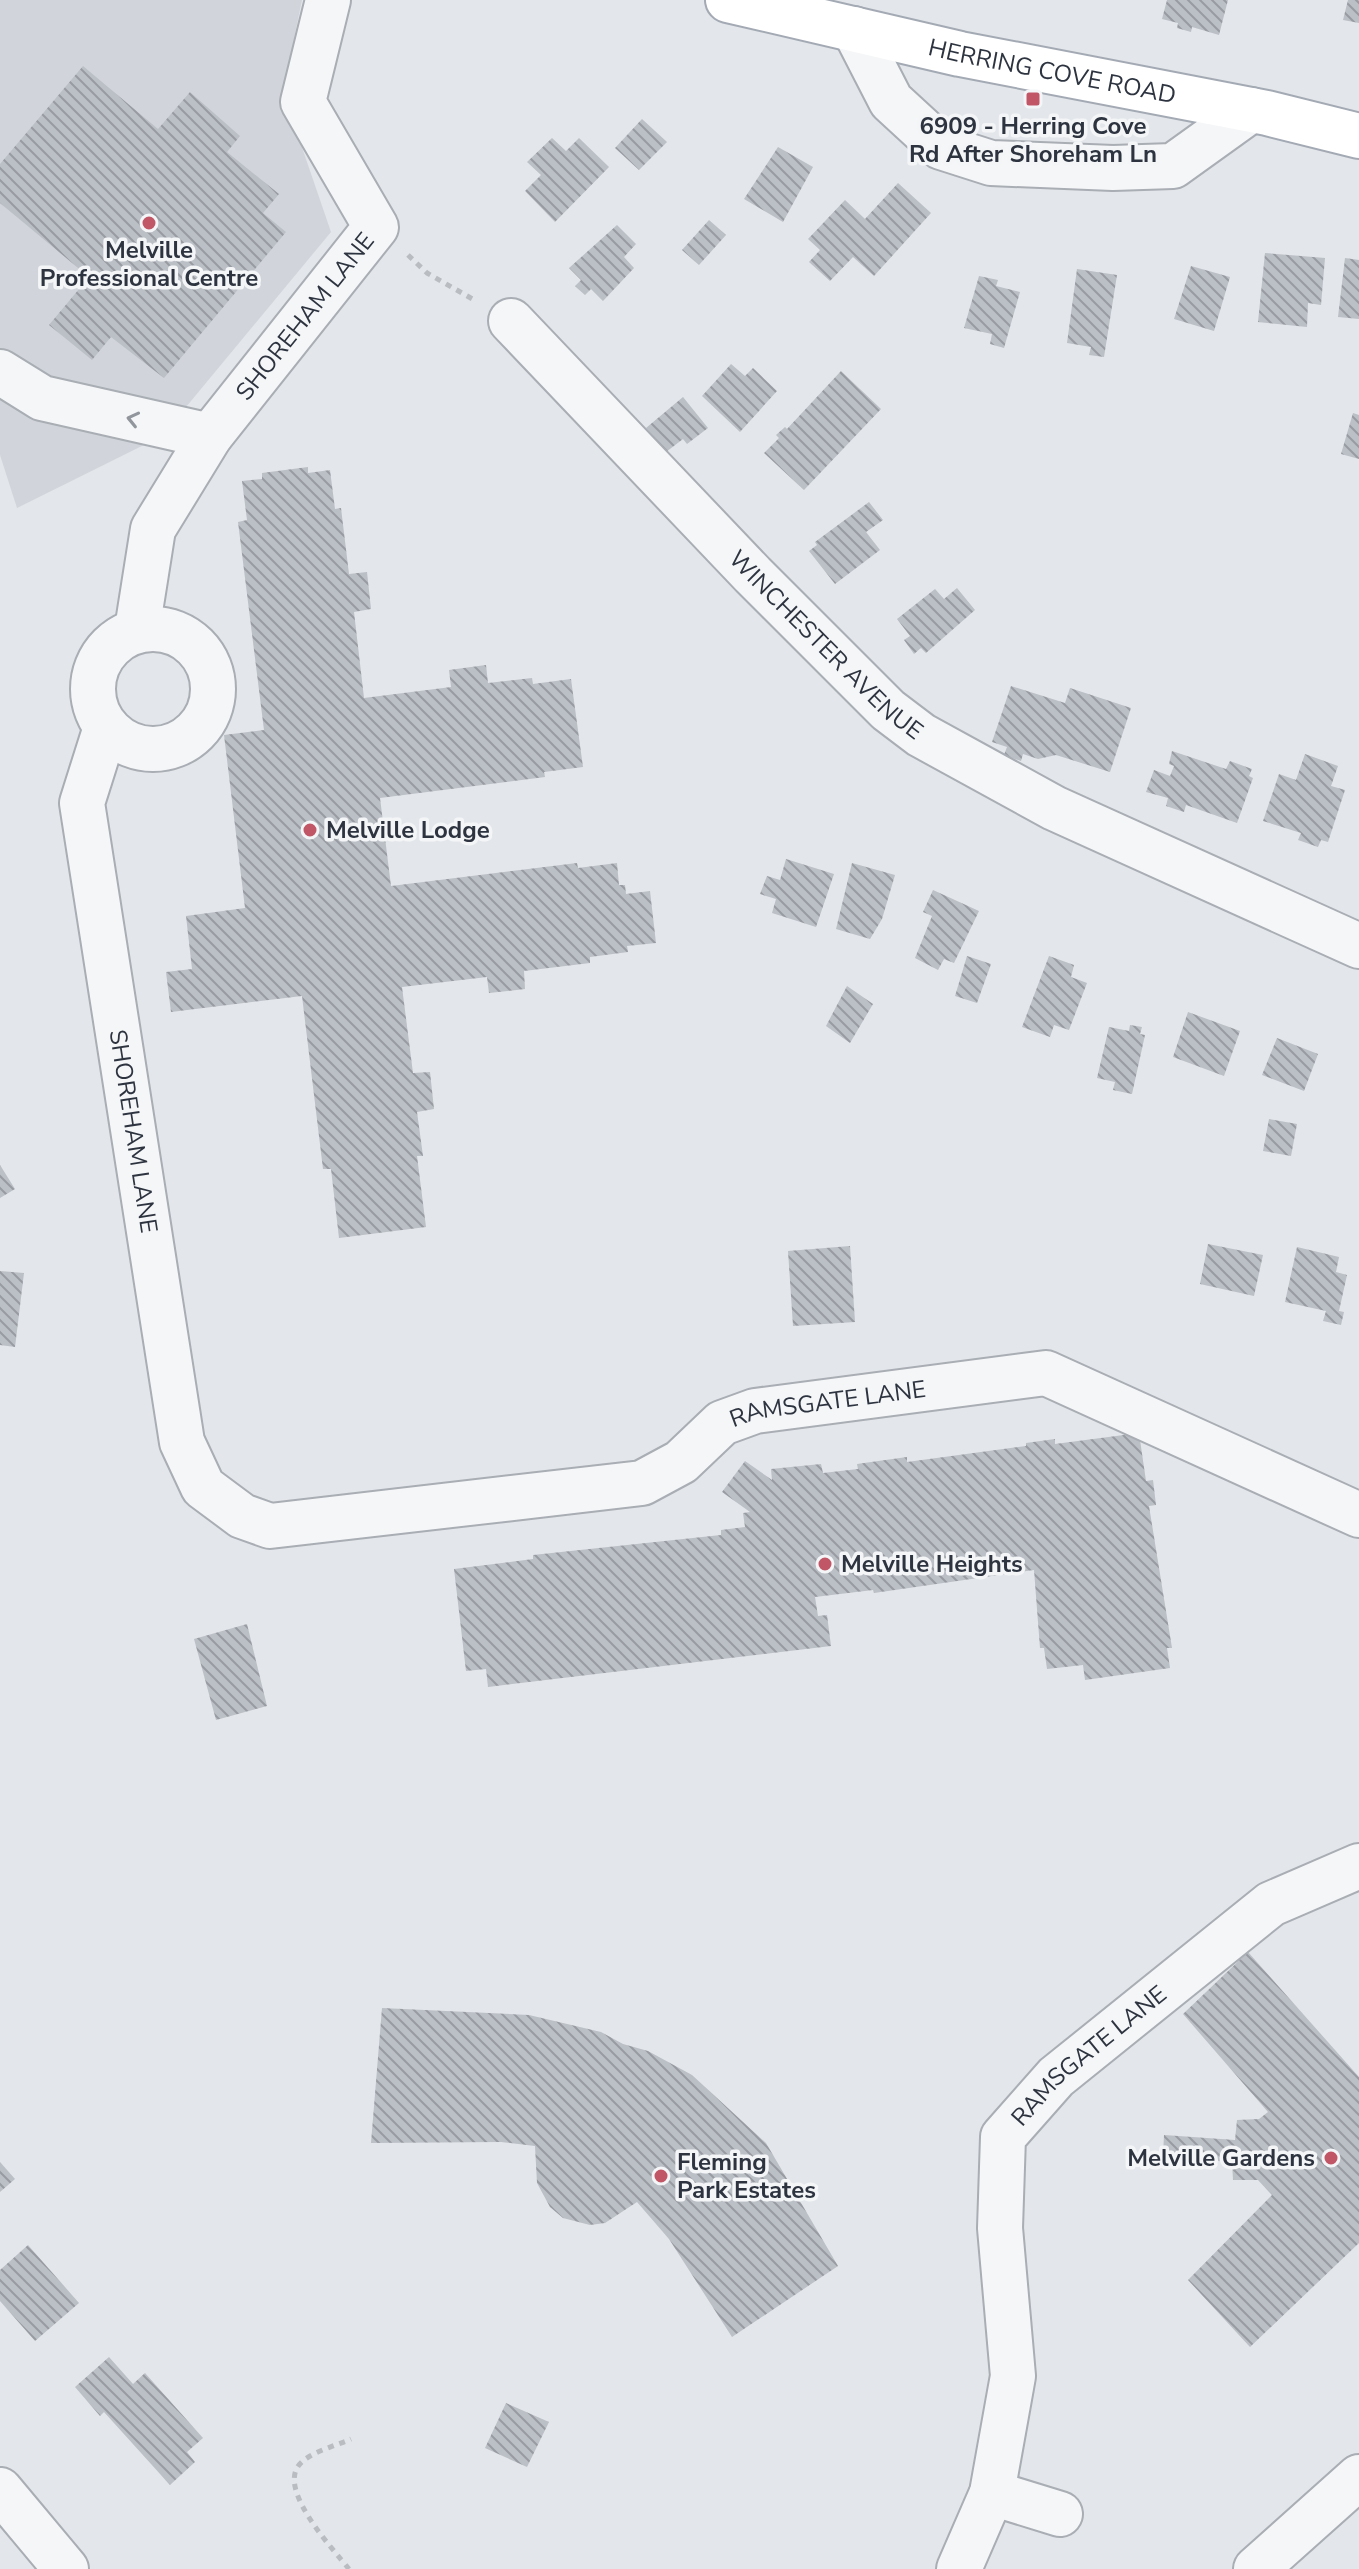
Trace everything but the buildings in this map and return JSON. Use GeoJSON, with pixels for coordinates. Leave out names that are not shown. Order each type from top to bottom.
{"type":"FeatureCollection","features":[{"type":"Feature","properties":{"kind":"main road","name":"HERRING COVE ROAD"},"geometry":{"type":"LineString","coordinates":[[728,0],[960,54],[1251,110],[1359,136]]}},
{"type":"Feature","properties":{"kind":"street","name":"SHOREHAM LANE"},"geometry":{"type":"LineString","coordinates":[[137,630],[153,529],[210,436],[376,227],[303,102],[328,0]]}},
{"type":"Feature","properties":{"kind":"street"},"geometry":{"type":"LineString","coordinates":[[854,29],[891,101],[941,147],[991,163],[1113,168],[1173,166],[1251,110]]}},
{"type":"Feature","properties":{"kind":"street","name":"WINCHESTER AVENUE"},"geometry":{"type":"LineString","coordinates":[[511,321],[753,575],[888,710],[921,735],[1054,808],[1359,946]]}},
{"type":"Feature","properties":{"kind":"street"},"geometry":{"type":"LineString","coordinates":[[0,372],[12,383],[42,398],[210,436]]}},
{"type":"Feature","properties":{"kind":"street"},"geometry":{"type":"LineString","coordinates":[[157,628],[176,633],[192,643],[205,657],[212,675],[208,713],[197,729],[181,742],[161,749],[140,748],[121,740],[106,727],[95,709],[92,689],[96,668],[105,651],[119,638],[137,630],[157,628]]}},
{"type":"Feature","properties":{"kind":"street","name":"SHOREHAM LANE"},"geometry":{"type":"LineString","coordinates":[[106,727],[82,803],[182,1442],[203,1487],[242,1516]]}},
{"type":"Feature","properties":{"kind":"street","name":"RAMSGATE LANE"},"geometry":{"type":"LineString","coordinates":[[242,1516],[270,1526],[642,1483],[681,1462],[722,1423],[755,1411],[1046,1373],[1359,1515]]}},
{"type":"Feature","properties":{"kind":"street","name":"RAMSGATE LANE"},"geometry":{"type":"LineString","coordinates":[[959,2569],[992,2493],[1013,2376],[1000,2228],[1003,2137],[1056,2077],[1271,1904],[1359,1866]]}},
{"type":"Feature","properties":{"kind":"street"},"geometry":{"type":"LineString","coordinates":[[1256,2569],[1359,2477]]}},
{"type":"Feature","properties":{"kind":"street"},"geometry":{"type":"LineString","coordinates":[[0,2490],[66,2569]]}},
{"type":"Feature","properties":{"kind":"street"},"geometry":{"type":"LineString","coordinates":[[992,2493],[1060,2514]]}},
{"type":"Feature","properties":{"kind":"path"},"geometry":{"type":"LineString","coordinates":[[376,227],[427,273],[511,321]]}},
{"type":"Feature","properties":{"kind":"path"},"geometry":{"type":"LineString","coordinates":[[349,2569],[309,2518],[294,2486],[296,2469],[306,2459],[351,2439]]}},
{"type":"Feature","properties":{"kind":"shaded area"},"geometry":{"type":"Polygon","coordinates":[[[0,0],[302,0],[283,92],[331,232],[162,436],[17,508],[0,455],[0,0]]]}},
{"type":"Feature","properties":{"kind":"place","name":"6909 - Herring Cove Rd After Shoreham Ln"},"geometry":{"type":"Point","coordinates":[1033,99]}},
{"type":"Feature","properties":{"kind":"place","name":"Melville Professional Centre"},"geometry":{"type":"Point","coordinates":[149,223]}},
{"type":"Feature","properties":{"kind":"place","name":"Melville Lodge"},"geometry":{"type":"Point","coordinates":[310,830]}},
{"type":"Feature","properties":{"kind":"place","name":"Melville Heights"},"geometry":{"type":"Point","coordinates":[825,1564]}},
{"type":"Feature","properties":{"kind":"place","name":"Melville Gardens"},"geometry":{"type":"Point","coordinates":[1331,2158]}},
{"type":"Feature","properties":{"kind":"place","name":"Fleming Park Estates"},"geometry":{"type":"Point","coordinates":[661,2176]}}]}
